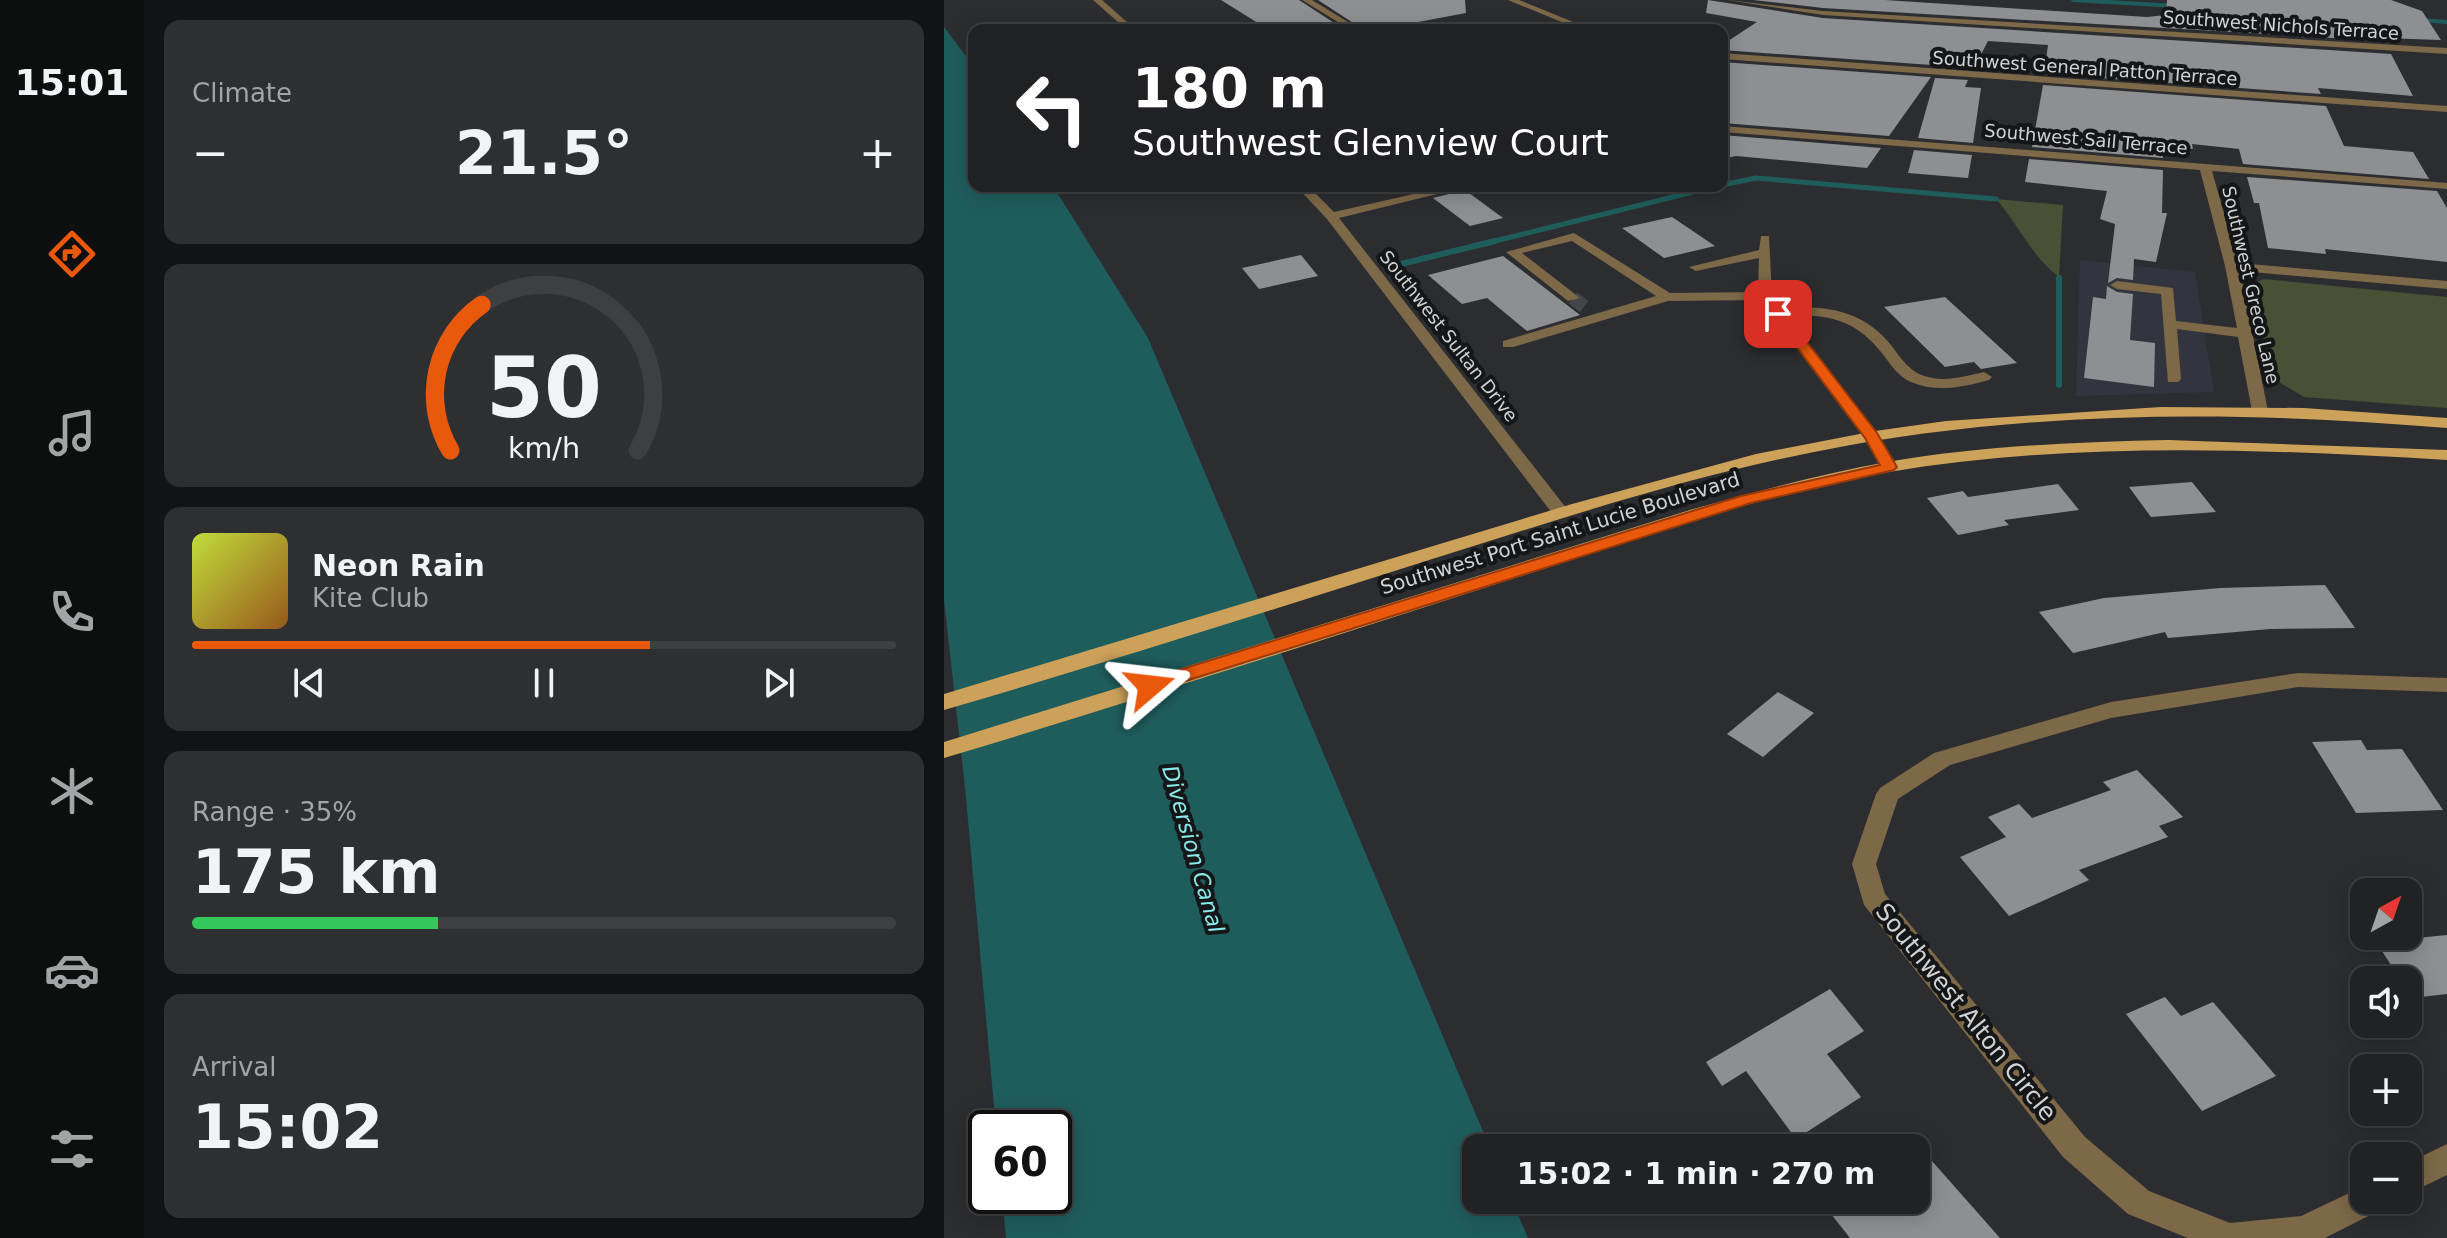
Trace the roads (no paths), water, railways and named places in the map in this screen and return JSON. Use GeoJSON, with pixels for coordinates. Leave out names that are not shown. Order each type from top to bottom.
{"type":"FeatureCollection","features":[{"type":"Feature","properties":{"kind":"main road","name":"Southwest Port Saint Lucie Boulevard"},"geometry":{"type":"LineString","coordinates":[[944,702],[1561,513],[1734,465],[1872,437],[1976,422],[2086,414],[2260,411],[2447,423]]}},
{"type":"Feature","properties":{"kind":"main road","name":"Southwest Port Saint Lucie Boulevard"},"geometry":{"type":"LineString","coordinates":[[944,750],[1747,499],[1889,467],[2028,451],[2174,443],[2265,444],[2447,455]]}},
{"type":"Feature","properties":{"kind":"street"},"geometry":{"type":"LineString","coordinates":[[1097,0],[1125,24]]}},
{"type":"Feature","properties":{"kind":"street"},"geometry":{"type":"LineString","coordinates":[[1306,0],[1347,24]]}},
{"type":"Feature","properties":{"kind":"street"},"geometry":{"type":"LineString","coordinates":[[1512,0],[1574,24]]}},
{"type":"Feature","properties":{"kind":"street","name":"Southwest Nichols Terrace"},"geometry":{"type":"LineString","coordinates":[[1731,0],[1823,13],[2447,51]]}},
{"type":"Feature","properties":{"kind":"street","name":"Southwest General Patton Terrace"},"geometry":{"type":"LineString","coordinates":[[1728,56],[2447,109]]}},
{"type":"Feature","properties":{"kind":"street","name":"Southwest Sail Terrace"},"geometry":{"type":"LineString","coordinates":[[1728,129],[2447,186]]}},
{"type":"Feature","properties":{"kind":"street","name":"Southwest Greco Lane"},"geometry":{"type":"LineString","coordinates":[[2205,167],[2232,266],[2260,411]]}},
{"type":"Feature","properties":{"kind":"street","name":"Southwest Sultan Drive"},"geometry":{"type":"LineString","coordinates":[[1308,192],[1331,216],[1561,513]]}},
{"type":"Feature","properties":{"kind":"street"},"geometry":{"type":"LineString","coordinates":[[1331,216],[1437,192]]}},
{"type":"Feature","properties":{"kind":"street"},"geometry":{"type":"LineString","coordinates":[[1599,318],[1512,252],[1574,237],[1667,297]]}},
{"type":"Feature","properties":{"kind":"street"},"geometry":{"type":"LineString","coordinates":[[1696,267],[1765,246],[1765,296],[1872,437],[1889,467]]}},
{"type":"Feature","properties":{"kind":"street"},"geometry":{"type":"LineString","coordinates":[[2232,266],[2447,285]]}},
{"type":"Feature","properties":{"kind":"street"},"geometry":{"type":"LineString","coordinates":[[2117,285],[2168,291],[2173,379]]}},
{"type":"Feature","properties":{"kind":"street"},"geometry":{"type":"LineString","coordinates":[[1508,344],[1667,297],[1765,296]]}},
{"type":"Feature","properties":{"kind":"street"},"geometry":{"type":"LineString","coordinates":[[1778,314],[1804,310],[1842,313],[1852,317],[1882,344],[1903,372],[1924,382],[1951,383],[1984,377]]}},
{"type":"Feature","properties":{"kind":"street"},"geometry":{"type":"LineString","coordinates":[[2169,324],[2245,333]]}},
{"type":"Feature","properties":{"kind":"street","name":"Southwest Alton Circle"},"geometry":{"type":"LineString","coordinates":[[2350,1208],[2303,1232],[2230,1238],[2139,1203],[2074,1147],[1873,898],[1864,864],[1888,794],[1942,759],[2111,710],[2298,680],[2447,685]]}},
{"type":"Feature","properties":{"kind":"street"},"geometry":{"type":"LineString","coordinates":[[2422,1172],[2447,1159]]}},
{"type":"Feature","properties":{"kind":"water","name":"Diversion Canal"},"geometry":{"type":"Polygon","coordinates":[[[944,27],[968,59],[968,192],[1057,192],[1148,338],[1484,1134],[1462,1134],[1462,1214],[1518,1214],[1528,1238],[1006,1238],[1004,1214],[1072,1214],[1072,1110],[994,1110],[965,787],[944,600],[944,27]]]}},
{"type":"Feature","properties":{"kind":"waterway"},"geometry":{"type":"LineString","coordinates":[[2073,0],[2177,6]]}},
{"type":"Feature","properties":{"kind":"waterway"},"geometry":{"type":"LineString","coordinates":[[2420,20],[2447,22]]}},
{"type":"Feature","properties":{"kind":"waterway"},"geometry":{"type":"LineString","coordinates":[[1728,184],[1756,178],[1996,199]]}},
{"type":"Feature","properties":{"kind":"waterway"},"geometry":{"type":"LineString","coordinates":[[1487,243],[1693,192]]}},
{"type":"Feature","properties":{"kind":"waterway"},"geometry":{"type":"LineString","coordinates":[[1397,265],[1495,241]]}},
{"type":"Feature","properties":{"kind":"waterway"},"geometry":{"type":"LineString","coordinates":[[2059,278],[2059,385]]}},
{"type":"Feature","properties":{"kind":"tunnel"},"geometry":{"type":"LineString","coordinates":[[1573,298],[1585,307]]}}]}
